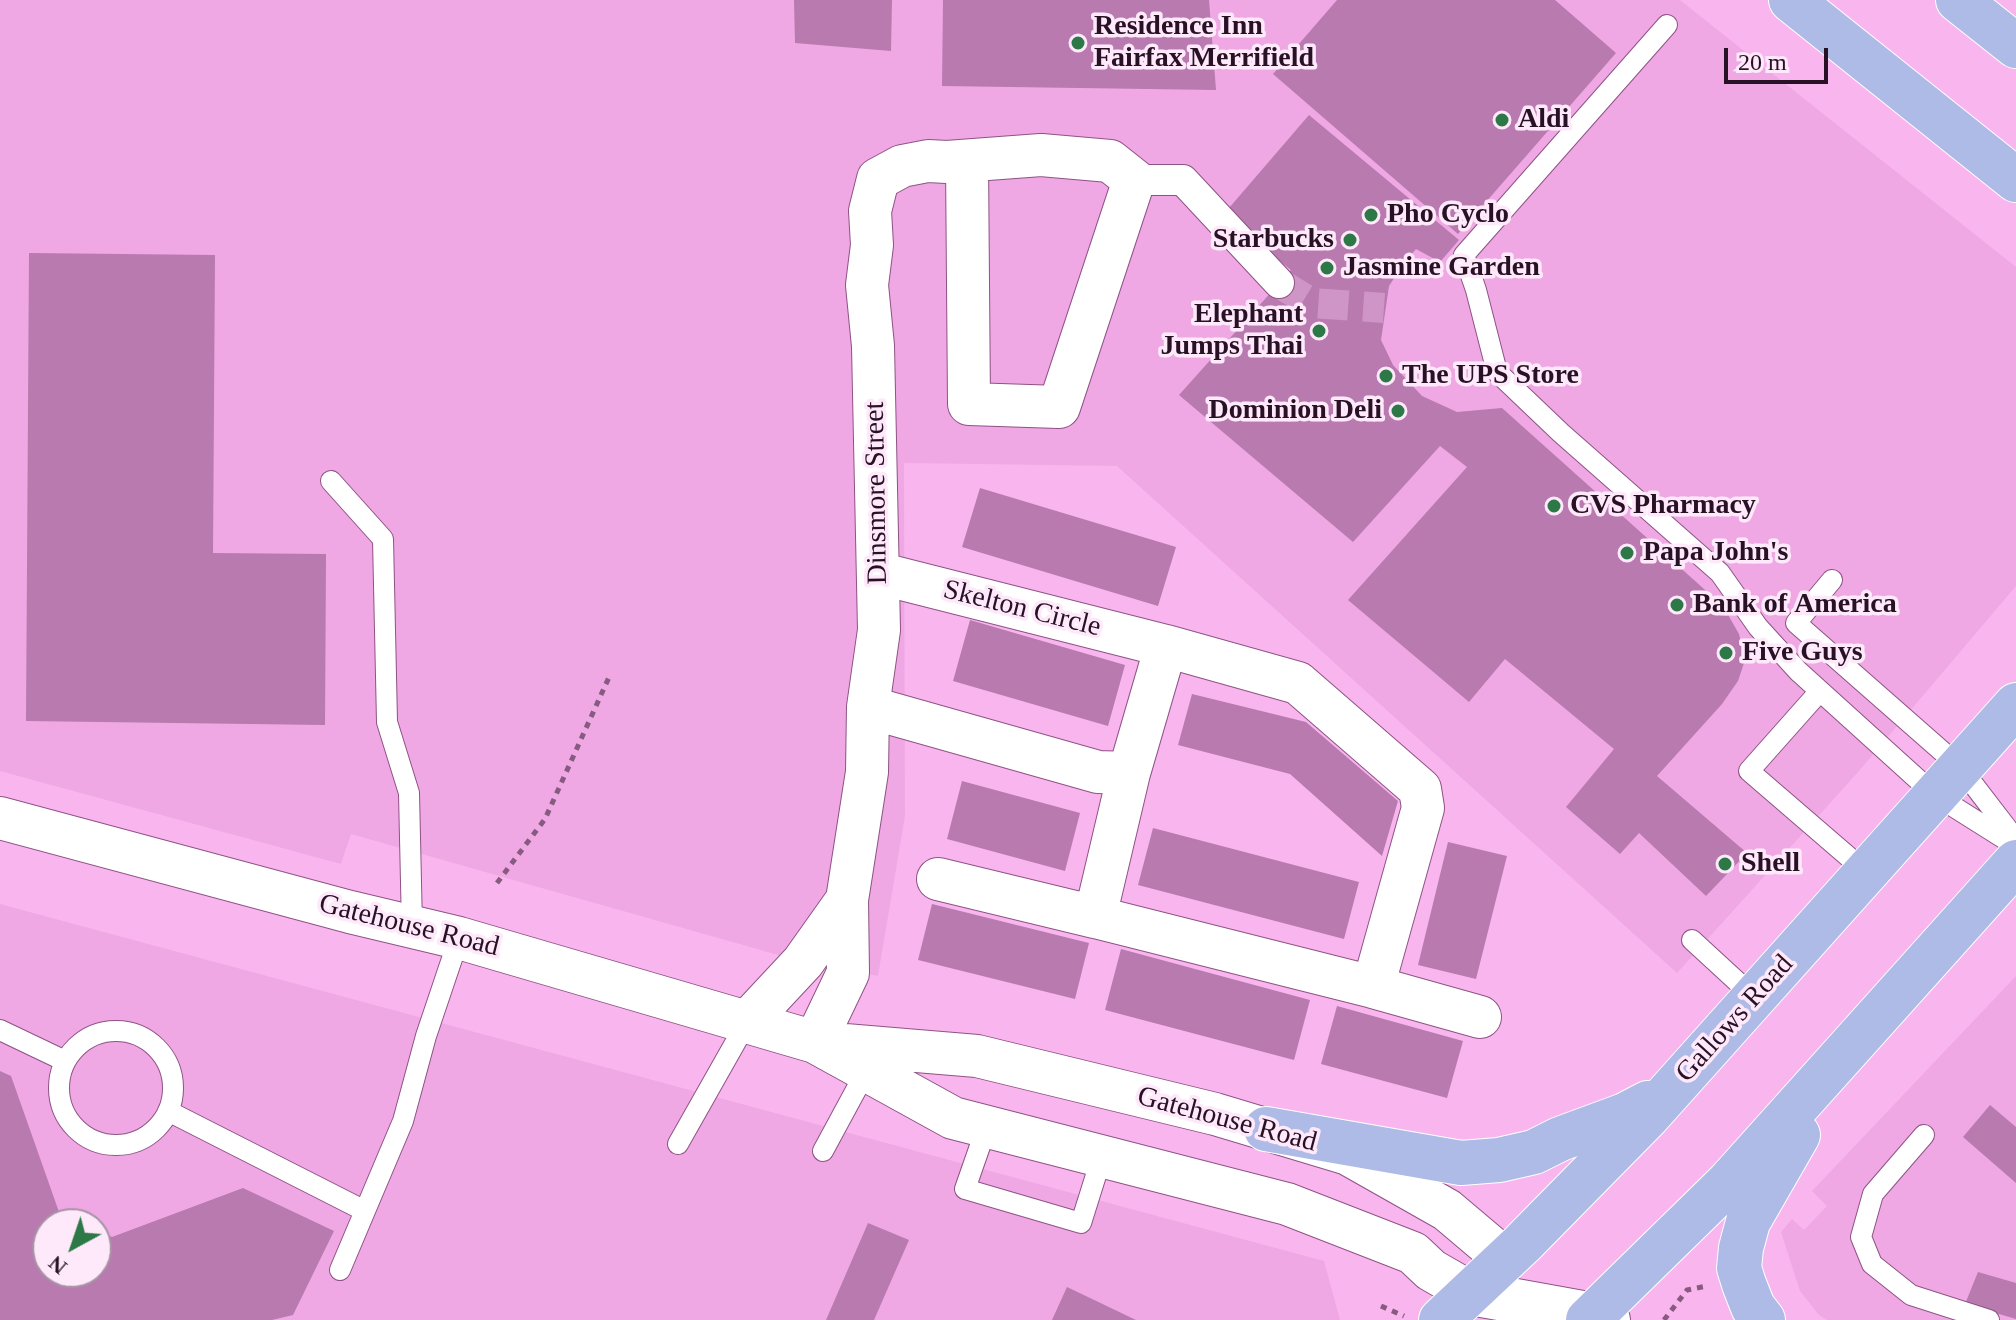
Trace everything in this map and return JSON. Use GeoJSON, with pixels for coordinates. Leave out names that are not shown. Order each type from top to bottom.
{"type":"FeatureCollection","features":[{"type":"Feature","properties":{"kind":"main road"},"geometry":{"type":"LineString","coordinates":[[1791,0],[2014,179]]}},
{"type":"Feature","properties":{"kind":"main road"},"geometry":{"type":"LineString","coordinates":[[1958,0],[2016,46]]}},
{"type":"Feature","properties":{"kind":"main road","name":"Gallows Road"},"geometry":{"type":"LineString","coordinates":[[1440,1310],[1505,1259],[1648,1116],[2016,705]]}},
{"type":"Feature","properties":{"kind":"main road"},"geometry":{"type":"LineString","coordinates":[[1596,1318],[1728,1183],[2016,862]]}},
{"type":"Feature","properties":{"kind":"main road"},"geometry":{"type":"LineString","coordinates":[[1763,1320],[1753,1307],[1739,1268],[1748,1222],[1847,1052]]}},
{"type":"Feature","properties":{"kind":"main road"},"geometry":{"type":"LineString","coordinates":[[1266,1129],[1461,1163],[1499,1160],[1534,1152],[1625,1115],[1668,1093]]}},
{"type":"Feature","properties":{"kind":"street","name":"Dinsmore Street"},"geometry":{"type":"LineString","coordinates":[[815,1042],[848,973],[847,900],[867,772],[868,707],[879,630],[873,346],[867,285],[872,245],[870,211],[878,179],[902,166],[928,161],[1041,155],[1110,161],[1134,180]]}},
{"type":"Feature","properties":{"kind":"street"},"geometry":{"type":"LineString","coordinates":[[967,161],[969,404],[1059,407],[1134,180],[1183,180],[1279,283]]}},
{"type":"Feature","properties":{"kind":"street","name":"Skelton Circle"},"geometry":{"type":"LineString","coordinates":[[878,573],[1298,683],[1420,789],[1423,808],[1373,987]]}},
{"type":"Feature","properties":{"kind":"street"},"geometry":{"type":"LineString","coordinates":[[1095,917],[1129,773],[1166,646]]}},
{"type":"Feature","properties":{"kind":"street"},"geometry":{"type":"LineString","coordinates":[[868,707],[1098,772],[1129,773]]}},
{"type":"Feature","properties":{"kind":"street","name":"Gatehouse Road"},"geometry":{"type":"LineString","coordinates":[[0,818],[350,912],[459,938],[874,1059],[977,1056],[1215,1114],[1348,1154],[1447,1210],[1505,1259],[1596,1318]]}},
{"type":"Feature","properties":{"kind":"street"},"geometry":{"type":"LineString","coordinates":[[938,879],[1373,987],[1480,1017]]}},
{"type":"Feature","properties":{"kind":"street","name":"Dinsmore Street"},"geometry":{"type":"LineString","coordinates":[[747,1022],[803,962],[847,900]]}},
{"type":"Feature","properties":{"kind":"street","name":"Gatehouse Road"},"geometry":{"type":"LineString","coordinates":[[874,1059],[953,1118],[1287,1204],[1387,1241],[1413,1253],[1431,1270],[1440,1310],[1596,1318]]}},
{"type":"Feature","properties":{"kind":"lane"},"geometry":{"type":"LineString","coordinates":[[1667,25],[1464,255],[1497,372],[1561,433],[1720,573],[1767,636],[1820,691],[1948,781],[2016,843]]}},
{"type":"Feature","properties":{"kind":"lane"},"geometry":{"type":"LineString","coordinates":[[331,481],[383,539],[387,722],[409,793],[412,927]]}},
{"type":"Feature","properties":{"kind":"lane"},"geometry":{"type":"LineString","coordinates":[[1832,580],[1796,623],[1948,781],[2016,843]]}},
{"type":"Feature","properties":{"kind":"lane"},"geometry":{"type":"LineString","coordinates":[[1820,691],[1749,771],[1865,871]]}},
{"type":"Feature","properties":{"kind":"lane"},"geometry":{"type":"LineString","coordinates":[[340,1270],[403,1121],[426,1036],[459,938]]}},
{"type":"Feature","properties":{"kind":"lane"},"geometry":{"type":"LineString","coordinates":[[1692,940],[1755,998]]}},
{"type":"Feature","properties":{"kind":"lane"},"geometry":{"type":"LineString","coordinates":[[678,1144],[747,1022]]}},
{"type":"Feature","properties":{"kind":"lane"},"geometry":{"type":"LineString","coordinates":[[0,1030],[65,1061]]}},
{"type":"Feature","properties":{"kind":"lane"},"geometry":{"type":"LineString","coordinates":[[118,1030],[137,1034],[153,1044],[165,1058],[172,1075],[173,1093],[168,1111],[152,1132],[128,1144],[109,1145],[91,1140],[75,1128],[64,1112],[58,1093],[60,1073],[68,1055],[81,1041],[99,1033],[118,1030]]}},
{"type":"Feature","properties":{"kind":"lane"},"geometry":{"type":"LineString","coordinates":[[823,1151],[874,1059]]}},
{"type":"Feature","properties":{"kind":"lane"},"geometry":{"type":"LineString","coordinates":[[168,1111],[365,1211]]}},
{"type":"Feature","properties":{"kind":"lane"},"geometry":{"type":"LineString","coordinates":[[987,1126],[965,1189],[1081,1223],[1102,1156]]}},
{"type":"Feature","properties":{"kind":"lane"},"geometry":{"type":"LineString","coordinates":[[1924,1135],[1873,1194],[1861,1237],[1872,1264],[1911,1295],[1989,1320]]}},
{"type":"Feature","properties":{"kind":"path"},"geometry":{"type":"LineString","coordinates":[[497,883],[545,819],[610,675]]}},
{"type":"Feature","properties":{"kind":"path"},"geometry":{"type":"LineString","coordinates":[[1381,1306],[1440,1310]]}},
{"type":"Feature","properties":{"kind":"shaded area"},"geometry":{"type":"Polygon","coordinates":[[[0,0],[1680,0],[2016,267],[2016,586],[1859,771],[1677,973],[1117,466],[904,463],[905,816],[878,976],[803,962],[351,834],[341,864],[0,771],[0,0]]]}},
{"type":"Feature","properties":{"kind":"shaded area"},"geometry":{"type":"Polygon","coordinates":[[[0,904],[1324,1261],[1340,1320],[0,1320],[0,904]]]}},
{"type":"Feature","properties":{"kind":"shaded area"},"geometry":{"type":"Polygon","coordinates":[[[2016,976],[2016,1320],[1827,1320],[1819,1315],[1800,1291],[1781,1232],[1792,1219],[1804,1230],[1827,1206],[1812,1191],[2016,976]]]}},
{"type":"Feature","properties":{"kind":"building"},"geometry":{"type":"Polygon","coordinates":[[[794,0],[892,0],[891,51],[795,43],[794,0]]]}},
{"type":"Feature","properties":{"kind":"building","name":"Residence Inn Fairfax Merrifield"},"geometry":{"type":"Polygon","coordinates":[[[943,0],[1209,0],[1216,90],[942,86],[943,0]]]}},
{"type":"Feature","properties":{"kind":"building"},"geometry":{"type":"Polygon","coordinates":[[[1337,0],[1555,0],[1616,53],[1458,234],[1273,74],[1337,0]]]}},
{"type":"Feature","properties":{"kind":"building"},"geometry":{"type":"Polygon","coordinates":[[[1309,115],[1459,240],[1440,262],[1416,249],[1389,286],[1381,340],[1393,365],[1422,396],[1457,412],[1502,408],[1723,606],[1739,634],[1745,660],[1738,681],[1722,704],[1657,776],[1747,853],[1706,896],[1639,833],[1620,854],[1566,807],[1614,749],[1505,659],[1469,702],[1348,600],[1467,467],[1440,446],[1353,542],[1179,395],[1291,270],[1223,215],[1309,115]]]}},
{"type":"Feature","properties":{"kind":"building"},"geometry":{"type":"Polygon","coordinates":[[[29,253],[215,255],[213,553],[326,554],[325,725],[26,721],[29,253]]]}},
{"type":"Feature","properties":{"kind":"building"},"geometry":{"type":"Polygon","coordinates":[[[980,488],[1176,547],[1158,606],[962,547],[980,488]]]}},
{"type":"Feature","properties":{"kind":"building"},"geometry":{"type":"Polygon","coordinates":[[[970,620],[1125,665],[1108,726],[953,681],[970,620]]]}},
{"type":"Feature","properties":{"kind":"building"},"geometry":{"type":"Polygon","coordinates":[[[1192,694],[1306,722],[1398,801],[1382,856],[1290,774],[1178,745],[1192,694]]]}},
{"type":"Feature","properties":{"kind":"building"},"geometry":{"type":"Polygon","coordinates":[[[962,781],[1080,813],[1065,871],[947,839],[962,781]]]}},
{"type":"Feature","properties":{"kind":"building"},"geometry":{"type":"Polygon","coordinates":[[[1153,828],[1359,882],[1344,939],[1138,885],[1153,828]]]}},
{"type":"Feature","properties":{"kind":"building"},"geometry":{"type":"Polygon","coordinates":[[[1448,842],[1507,856],[1476,979],[1418,965],[1448,842]]]}},
{"type":"Feature","properties":{"kind":"building"},"geometry":{"type":"Polygon","coordinates":[[[932,904],[1089,943],[1075,999],[918,960],[932,904]]]}},
{"type":"Feature","properties":{"kind":"building"},"geometry":{"type":"Polygon","coordinates":[[[1121,949],[1310,1000],[1294,1060],[1105,1010],[1121,949]]]}},
{"type":"Feature","properties":{"kind":"building"},"geometry":{"type":"Polygon","coordinates":[[[1337,1006],[1463,1041],[1447,1098],[1321,1064],[1337,1006]]]}},
{"type":"Feature","properties":{"kind":"building"},"geometry":{"type":"Polygon","coordinates":[[[0,1071],[11,1076],[58,1208],[32,1208],[32,1288],[112,1288],[112,1237],[243,1188],[334,1231],[293,1315],[272,1320],[0,1320],[0,1071]]]}},
{"type":"Feature","properties":{"kind":"building"},"geometry":{"type":"Polygon","coordinates":[[[1990,1105],[2016,1127],[2016,1183],[1963,1137],[1990,1105]]]}},
{"type":"Feature","properties":{"kind":"building"},"geometry":{"type":"Polygon","coordinates":[[[868,1223],[909,1240],[874,1320],[826,1320],[868,1223]]]}},
{"type":"Feature","properties":{"kind":"building"},"geometry":{"type":"Polygon","coordinates":[[[1978,1272],[2016,1283],[2016,1319],[1965,1304],[1978,1272]]]}},
{"type":"Feature","properties":{"kind":"building"},"geometry":{"type":"Polygon","coordinates":[[[1067,1287],[1136,1320],[1052,1320],[1067,1287]]]}},
{"type":"Feature","properties":{"kind":"tunnel"},"geometry":{"type":"LineString","coordinates":[[1279,283],[1312,303],[1384,308]]}},
{"type":"Feature","properties":{"kind":"place","name":"Residence Inn Fairfax Merrifield"},"geometry":{"type":"Point","coordinates":[1078,43]}},
{"type":"Feature","properties":{"kind":"place","name":"Aldi"},"geometry":{"type":"Point","coordinates":[1502,120]}},
{"type":"Feature","properties":{"kind":"place","name":"Pho Cyclo"},"geometry":{"type":"Point","coordinates":[1371,215]}},
{"type":"Feature","properties":{"kind":"place","name":"Starbucks"},"geometry":{"type":"Point","coordinates":[1350,240]}},
{"type":"Feature","properties":{"kind":"place","name":"Jasmine Garden"},"geometry":{"type":"Point","coordinates":[1327,268]}},
{"type":"Feature","properties":{"kind":"place","name":"Elephant Jumps Thai"},"geometry":{"type":"Point","coordinates":[1319,331]}},
{"type":"Feature","properties":{"kind":"place","name":"The UPS Store"},"geometry":{"type":"Point","coordinates":[1386,376]}},
{"type":"Feature","properties":{"kind":"place","name":"Dominion Deli"},"geometry":{"type":"Point","coordinates":[1398,411]}},
{"type":"Feature","properties":{"kind":"place","name":"CVS Pharmacy"},"geometry":{"type":"Point","coordinates":[1554,506]}},
{"type":"Feature","properties":{"kind":"place","name":"Papa John's"},"geometry":{"type":"Point","coordinates":[1627,553]}},
{"type":"Feature","properties":{"kind":"place","name":"Bank of America"},"geometry":{"type":"Point","coordinates":[1677,605]}},
{"type":"Feature","properties":{"kind":"place","name":"Five Guys"},"geometry":{"type":"Point","coordinates":[1726,653]}},
{"type":"Feature","properties":{"kind":"place","name":"Shell"},"geometry":{"type":"Point","coordinates":[1725,864]}}]}
